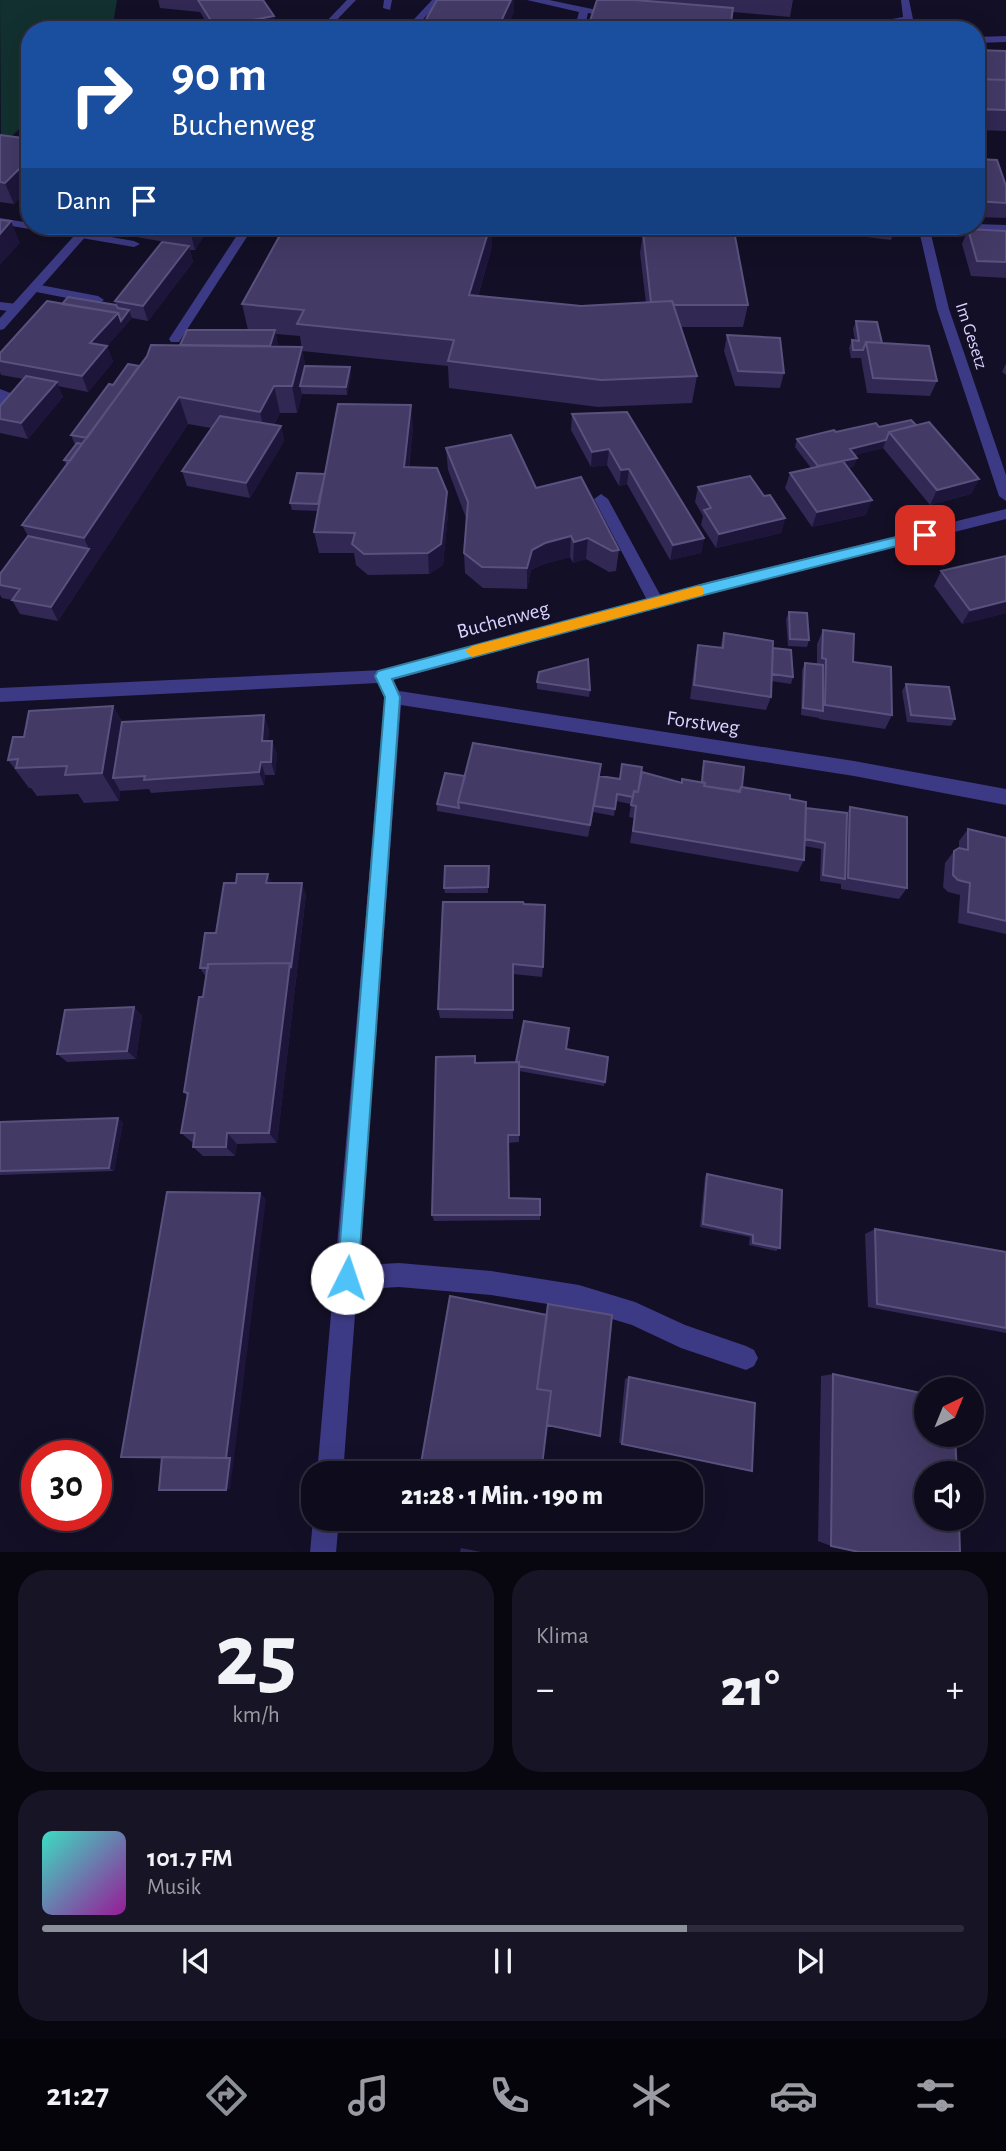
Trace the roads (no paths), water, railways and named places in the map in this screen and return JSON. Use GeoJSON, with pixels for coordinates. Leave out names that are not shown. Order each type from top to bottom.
{"type":"FeatureCollection","features":[{"type":"Feature","properties":{"kind":"street"},"geometry":{"type":"LineString","coordinates":[[331,21],[352,0]]}},
{"type":"Feature","properties":{"kind":"street"},"geometry":{"type":"LineString","coordinates":[[417,21],[437,0]]}},
{"type":"Feature","properties":{"kind":"street"},"geometry":{"type":"LineString","coordinates":[[531,0],[564,3],[595,14],[634,16]]}},
{"type":"Feature","properties":{"kind":"street"},"geometry":{"type":"LineString","coordinates":[[900,21],[908,19],[905,0]]}},
{"type":"Feature","properties":{"kind":"street"},"geometry":{"type":"LineString","coordinates":[[581,21],[584,10]]}},
{"type":"Feature","properties":{"kind":"street"},"geometry":{"type":"LineString","coordinates":[[985,40],[1006,39]]}},
{"type":"Feature","properties":{"kind":"street"},"geometry":{"type":"LineString","coordinates":[[0,221],[21,223]]}},
{"type":"Feature","properties":{"kind":"street"},"geometry":{"type":"LineString","coordinates":[[985,227],[1006,228]]}},
{"type":"Feature","properties":{"kind":"street"},"geometry":{"type":"LineString","coordinates":[[0,326],[81,235]]}},
{"type":"Feature","properties":{"kind":"street"},"geometry":{"type":"LineString","coordinates":[[102,235],[134,244]]}},
{"type":"Feature","properties":{"kind":"street"},"geometry":{"type":"LineString","coordinates":[[175,339],[242,235]]}},
{"type":"Feature","properties":{"kind":"street","name":"Im Gesetz"},"geometry":{"type":"LineString","coordinates":[[927,235],[943,309],[1006,496]]}},
{"type":"Feature","properties":{"kind":"street"},"geometry":{"type":"LineString","coordinates":[[35,288],[97,300]]}},
{"type":"Feature","properties":{"kind":"street"},"geometry":{"type":"LineString","coordinates":[[0,306],[17,308]]}},
{"type":"Feature","properties":{"kind":"street"},"geometry":{"type":"LineString","coordinates":[[0,393],[6,394],[0,405]]}},
{"type":"Feature","properties":{"kind":"street"},"geometry":{"type":"LineString","coordinates":[[601,499],[656,602]]}},
{"type":"Feature","properties":{"kind":"street","name":"Buchenweg"},"geometry":{"type":"LineString","coordinates":[[0,695],[383,676],[656,602],[1006,514]]}},
{"type":"Feature","properties":{"kind":"street"},"geometry":{"type":"LineString","coordinates":[[331,1461],[393,697],[383,676]]}},
{"type":"Feature","properties":{"kind":"street","name":"Forstweg"},"geometry":{"type":"LineString","coordinates":[[393,697],[530,721],[916,778],[1006,797]]}},
{"type":"Feature","properties":{"kind":"street"},"geometry":{"type":"LineString","coordinates":[[347,1278],[399,1275],[491,1283],[579,1297],[635,1314],[681,1336],[746,1358]]}},
{"type":"Feature","properties":{"kind":"street"},"geometry":{"type":"LineString","coordinates":[[323,1552],[325,1531]]}}]}
